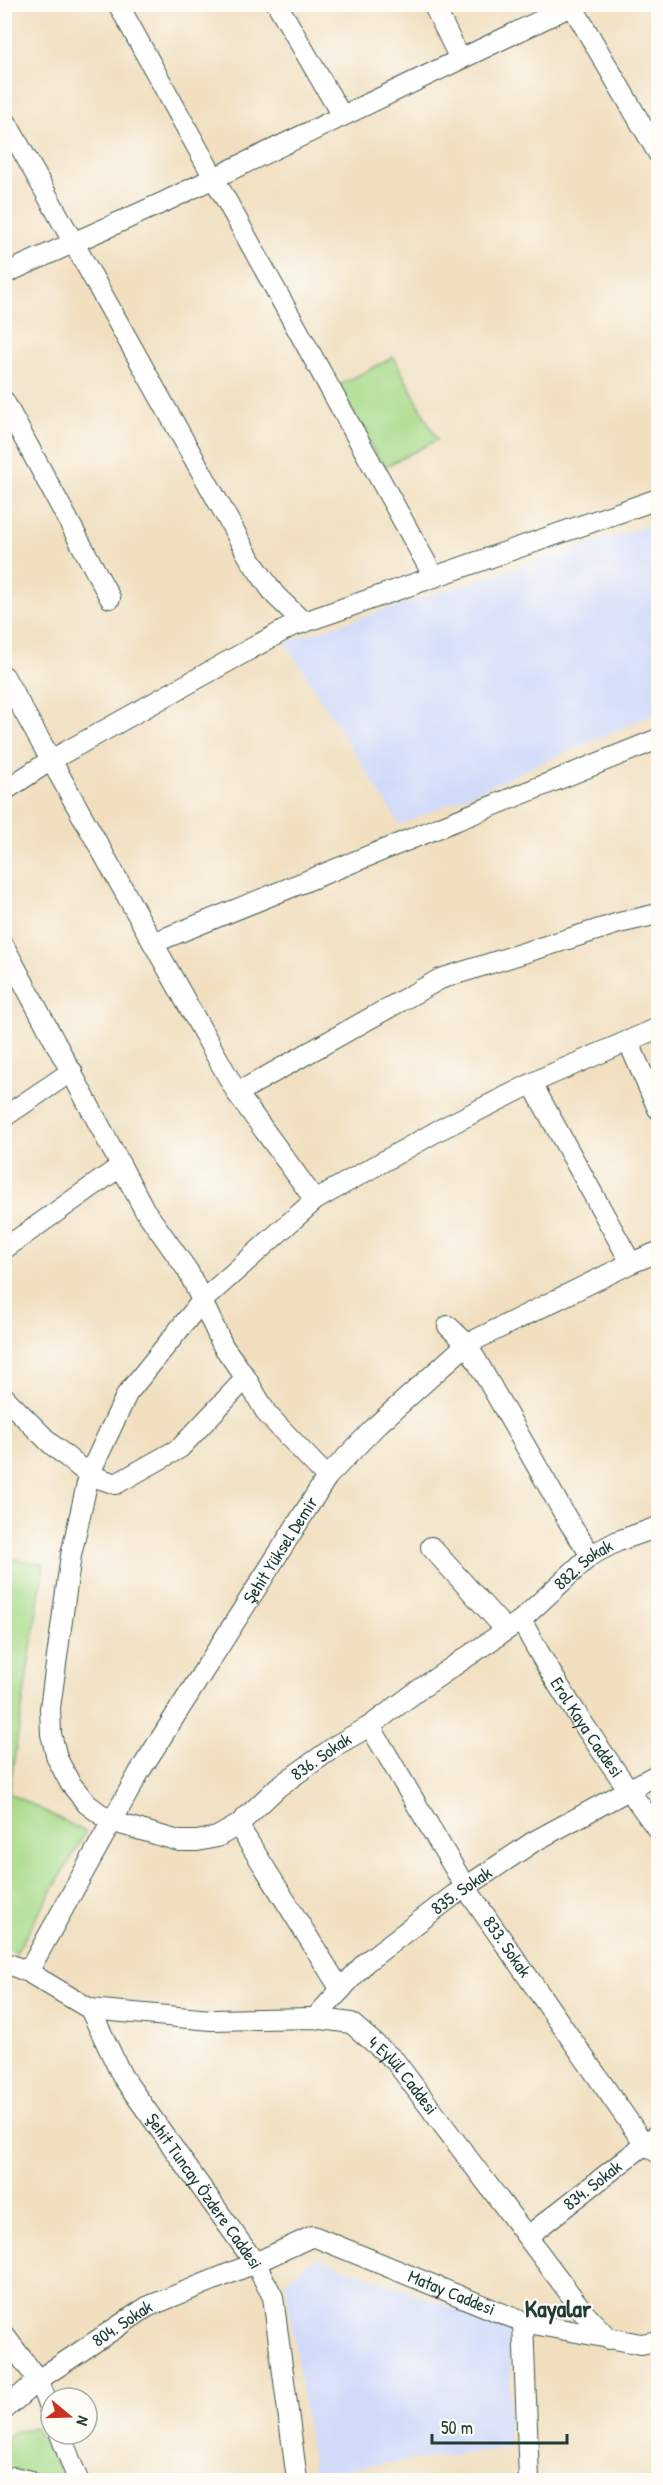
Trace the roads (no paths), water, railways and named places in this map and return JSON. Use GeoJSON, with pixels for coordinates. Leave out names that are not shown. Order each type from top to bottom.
{"type":"FeatureCollection","features":[{"type":"Feature","properties":{"kind":"street"},"geometry":{"type":"LineString","coordinates":[[118,4],[434,577]]}},
{"type":"Feature","properties":{"kind":"street"},"geometry":{"type":"LineString","coordinates":[[277,4],[342,116]]}},
{"type":"Feature","properties":{"kind":"street"},"geometry":{"type":"LineString","coordinates":[[433,4],[460,59]]}},
{"type":"Feature","properties":{"kind":"street"},"geometry":{"type":"LineString","coordinates":[[4,274],[214,178],[571,5],[658,153]]}},
{"type":"Feature","properties":{"kind":"street"},"geometry":{"type":"LineString","coordinates":[[4,118],[250,559],[275,595],[303,622]]}},
{"type":"Feature","properties":{"kind":"street"},"geometry":{"type":"LineString","coordinates":[[4,401],[110,598]]}},
{"type":"Feature","properties":{"kind":"street"},"geometry":{"type":"LineString","coordinates":[[4,791],[51,760],[290,627],[658,499]]}},
{"type":"Feature","properties":{"kind":"street"},"geometry":{"type":"LineString","coordinates":[[4,676],[237,1093],[315,1200]]}},
{"type":"Feature","properties":{"kind":"street"},"geometry":{"type":"LineString","coordinates":[[153,943],[658,740]]}},
{"type":"Feature","properties":{"kind":"street"},"geometry":{"type":"LineString","coordinates":[[237,1093],[440,979],[619,923],[658,914]]}},
{"type":"Feature","properties":{"kind":"street"},"geometry":{"type":"LineString","coordinates":[[4,946],[144,1209],[188,1271],[223,1346],[246,1378],[267,1414],[327,1477]]}},
{"type":"Feature","properties":{"kind":"street"},"geometry":{"type":"LineString","coordinates":[[110,1821],[87,1804],[70,1783],[57,1758],[51,1734],[50,1708],[71,1555],[89,1475],[127,1394],[202,1301],[315,1200],[439,1130],[532,1084],[658,1028]]}},
{"type":"Feature","properties":{"kind":"street"},"geometry":{"type":"LineString","coordinates":[[628,1041],[658,1109]]}},
{"type":"Feature","properties":{"kind":"street"},"geometry":{"type":"LineString","coordinates":[[4,1117],[72,1071]]}},
{"type":"Feature","properties":{"kind":"street"},"geometry":{"type":"LineString","coordinates":[[532,1084],[631,1263]]}},
{"type":"Feature","properties":{"kind":"street"},"geometry":{"type":"LineString","coordinates":[[4,1249],[121,1166]]}},
{"type":"Feature","properties":{"kind":"street","name":"Şehit Yüksel Demir"},"geometry":{"type":"LineString","coordinates":[[28,1972],[110,1821],[327,1477],[377,1425],[467,1344],[631,1263],[658,1252]]}},
{"type":"Feature","properties":{"kind":"street"},"geometry":{"type":"LineString","coordinates":[[448,1326],[467,1344],[570,1524],[591,1556]]}},
{"type":"Feature","properties":{"kind":"street"},"geometry":{"type":"LineString","coordinates":[[4,1397],[51,1444],[89,1475],[116,1484],[180,1448],[246,1378]]}},
{"type":"Feature","properties":{"kind":"street","name":"882. Sokak"},"geometry":{"type":"LineString","coordinates":[[513,1625],[591,1556],[618,1541],[658,1527]]}},
{"type":"Feature","properties":{"kind":"street","name":"Erol Kaya Caddesi"},"geometry":{"type":"LineString","coordinates":[[431,1547],[513,1625],[544,1662],[658,1830]]}},
{"type":"Feature","properties":{"kind":"street","name":"836. Sokak"},"geometry":{"type":"LineString","coordinates":[[110,1821],[178,1841],[197,1841],[217,1837],[238,1825],[278,1788],[340,1743],[370,1726],[513,1625]]}},
{"type":"Feature","properties":{"kind":"street","name":"833. Sokak"},"geometry":{"type":"LineString","coordinates":[[370,1726],[466,1888],[654,2144]]}},
{"type":"Feature","properties":{"kind":"street","name":"835. Sokak"},"geometry":{"type":"LineString","coordinates":[[315,2018],[366,1962],[466,1888],[533,1842],[658,1774]]}},
{"type":"Feature","properties":{"kind":"street"},"geometry":{"type":"LineString","coordinates":[[238,1825],[341,1990]]}},
{"type":"Feature","properties":{"kind":"street"},"geometry":{"type":"LineString","coordinates":[[4,1962],[28,1972],[90,2009]]}},
{"type":"Feature","properties":{"kind":"street","name":"4 Eylül Caddesi"},"geometry":{"type":"LineString","coordinates":[[90,2009],[211,2020],[315,2018],[351,2024],[395,2061],[585,2314],[609,2339]]}},
{"type":"Feature","properties":{"kind":"street","name":"Şehit Tuncay Özdere Caddesi"},"geometry":{"type":"LineString","coordinates":[[90,2009],[122,2076],[255,2263],[273,2297],[297,2481]]}},
{"type":"Feature","properties":{"kind":"street","name":"834. Sokak"},"geometry":{"type":"LineString","coordinates":[[528,2236],[654,2144]]}},
{"type":"Feature","properties":{"kind":"street","name":"Matay Caddesi"},"geometry":{"type":"LineString","coordinates":[[255,2263],[314,2235],[523,2322],[641,2344],[658,2341]]}},
{"type":"Feature","properties":{"kind":"street","name":"804. Sokak"},"geometry":{"type":"LineString","coordinates":[[4,2410],[38,2380],[147,2307],[255,2263]]}},
{"type":"Feature","properties":{"kind":"street"},"geometry":{"type":"LineString","coordinates":[[523,2322],[529,2481]]}},
{"type":"Feature","properties":{"kind":"street"},"geometry":{"type":"LineString","coordinates":[[4,2335],[40,2386]]}},
{"type":"Feature","properties":{"kind":"street"},"geometry":{"type":"LineString","coordinates":[[65,2446],[78,2481]]}},
{"type":"Feature","properties":{"kind":"street"},"geometry":{"type":"LineString","coordinates":[[8,2481],[14,2477],[28,2481]]}},
{"type":"Feature","properties":{"kind":"district","name":"Kayalar"},"geometry":{"type":"Point","coordinates":[558,2309]}}]}
